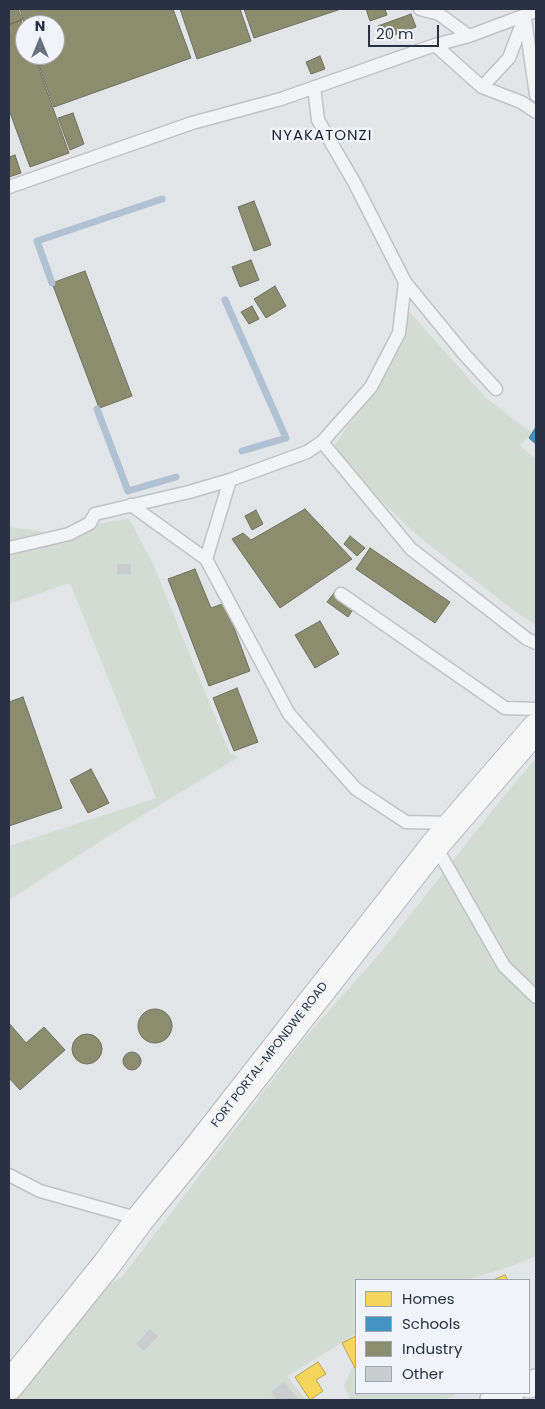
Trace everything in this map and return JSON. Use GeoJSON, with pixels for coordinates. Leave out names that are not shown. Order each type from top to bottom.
{"type":"FeatureCollection","features":[{"type":"Feature","properties":{"kind":"highway","name":"FORT PORTAL-MPONDWE ROAD"},"geometry":{"type":"LineString","coordinates":[[9,1386],[436,845],[536,728]]}},
{"type":"Feature","properties":{"kind":"street"},"geometry":{"type":"LineString","coordinates":[[493,1400],[508,1394]]}},
{"type":"Feature","properties":{"kind":"lane"},"geometry":{"type":"LineString","coordinates":[[420,9],[439,14],[469,36]]}},
{"type":"Feature","properties":{"kind":"lane"},"geometry":{"type":"LineString","coordinates":[[9,187],[192,123],[281,99],[469,36],[530,13]]}},
{"type":"Feature","properties":{"kind":"lane"},"geometry":{"type":"LineString","coordinates":[[482,87],[509,58],[530,13]]}},
{"type":"Feature","properties":{"kind":"lane"},"geometry":{"type":"LineString","coordinates":[[530,13],[536,95]]}},
{"type":"Feature","properties":{"kind":"lane"},"geometry":{"type":"LineString","coordinates":[[435,46],[482,87],[521,102],[536,112]]}},
{"type":"Feature","properties":{"kind":"lane"},"geometry":{"type":"LineString","coordinates":[[314,87],[318,120],[354,182],[405,282],[464,354],[496,389]]}},
{"type":"Feature","properties":{"kind":"lane"},"geometry":{"type":"LineString","coordinates":[[9,548],[70,534],[90,524],[95,514],[189,492],[230,480],[306,452],[322,442],[371,387],[399,334],[405,282]]}},
{"type":"Feature","properties":{"kind":"lane"},"geometry":{"type":"LineString","coordinates":[[322,442],[411,549],[527,639],[536,643]]}},
{"type":"Feature","properties":{"kind":"lane"},"geometry":{"type":"LineString","coordinates":[[206,559],[230,480]]}},
{"type":"Feature","properties":{"kind":"lane"},"geometry":{"type":"LineString","coordinates":[[131,505],[206,559],[289,714],[356,789],[406,822],[454,823]]}},
{"type":"Feature","properties":{"kind":"lane"},"geometry":{"type":"LineString","coordinates":[[341,594],[505,708],[536,708]]}},
{"type":"Feature","properties":{"kind":"lane"},"geometry":{"type":"LineString","coordinates":[[436,845],[504,966],[536,996]]}},
{"type":"Feature","properties":{"kind":"lane"},"geometry":{"type":"LineString","coordinates":[[9,1175],[40,1192],[140,1219]]}},
{"type":"Feature","properties":{"kind":"shaded area"},"geometry":{"type":"Polygon","coordinates":[[[407,309],[486,398],[532,433],[520,446],[536,459],[536,625],[517,613],[419,537],[330,452],[384,373],[407,309]]]}},
{"type":"Feature","properties":{"kind":"shaded area"},"geometry":{"type":"Polygon","coordinates":[[[129,518],[154,566],[230,754],[239,757],[107,837],[9,900],[9,846],[156,798],[70,583],[9,604],[9,527],[54,533],[129,518]]]}},
{"type":"Feature","properties":{"kind":"shaded area"},"geometry":{"type":"Polygon","coordinates":[[[536,758],[536,1256],[512,1266],[469,1279],[355,1279],[355,1335],[287,1376],[306,1400],[16,1400],[102,1289],[122,1277],[303,1040],[381,952],[536,758]]]}},
{"type":"Feature","properties":{"kind":"shaded area"},"geometry":{"type":"Polygon","coordinates":[[[355,1362],[355,1394],[455,1394],[455,1396],[443,1400],[350,1400],[344,1385],[355,1362]]]}},
{"type":"Feature","properties":{"kind":"building: Homes"},"geometry":{"type":"Polygon","coordinates":[[[505,1275],[507,1279],[495,1279],[505,1275]]]}},
{"type":"Feature","properties":{"kind":"building: Homes"},"geometry":{"type":"Polygon","coordinates":[[[355,1336],[355,1368],[342,1343],[355,1336]]]}},
{"type":"Feature","properties":{"kind":"building: Homes"},"geometry":{"type":"Polygon","coordinates":[[[318,1362],[326,1374],[316,1380],[323,1391],[310,1400],[295,1377],[318,1362]]]}},
{"type":"Feature","properties":{"kind":"building: Schools"},"geometry":{"type":"Polygon","coordinates":[[[536,427],[536,444],[529,438],[536,427]]]}},
{"type":"Feature","properties":{"kind":"building: Industry"},"geometry":{"type":"Polygon","coordinates":[[[9,9],[18,9],[20,15],[15,15],[15,22],[9,24],[9,9]]]}},
{"type":"Feature","properties":{"kind":"building: Industry"},"geometry":{"type":"Polygon","coordinates":[[[20,9],[173,9],[191,58],[54,107],[39,65],[65,65],[65,15],[22,15],[20,9]]]}},
{"type":"Feature","properties":{"kind":"building: Industry"},"geometry":{"type":"Polygon","coordinates":[[[180,9],[240,9],[251,41],[197,59],[180,9]]]}},
{"type":"Feature","properties":{"kind":"building: Industry"},"geometry":{"type":"Polygon","coordinates":[[[244,9],[341,9],[254,38],[244,9]]]}},
{"type":"Feature","properties":{"kind":"building: Industry"},"geometry":{"type":"Polygon","coordinates":[[[366,9],[385,9],[387,15],[370,21],[366,9]]]}},
{"type":"Feature","properties":{"kind":"building: Industry"},"geometry":{"type":"Polygon","coordinates":[[[411,14],[416,27],[383,39],[378,26],[411,14]]]}},
{"type":"Feature","properties":{"kind":"building: Industry"},"geometry":{"type":"Polygon","coordinates":[[[15,22],[15,65],[38,65],[69,153],[30,167],[9,110],[9,25],[15,22]]]}},
{"type":"Feature","properties":{"kind":"building: Industry"},"geometry":{"type":"Polygon","coordinates":[[[320,56],[325,69],[311,74],[306,62],[320,56]]]}},
{"type":"Feature","properties":{"kind":"building: Industry"},"geometry":{"type":"Polygon","coordinates":[[[73,113],[84,144],[70,150],[58,118],[73,113]]]}},
{"type":"Feature","properties":{"kind":"building: Industry"},"geometry":{"type":"Polygon","coordinates":[[[15,155],[21,173],[9,177],[9,157],[15,155]]]}},
{"type":"Feature","properties":{"kind":"building: Industry"},"geometry":{"type":"Polygon","coordinates":[[[254,201],[271,245],[254,251],[238,207],[254,201]]]}},
{"type":"Feature","properties":{"kind":"building: Industry"},"geometry":{"type":"Polygon","coordinates":[[[251,260],[259,280],[240,287],[232,267],[251,260]]]}},
{"type":"Feature","properties":{"kind":"building: Industry"},"geometry":{"type":"Polygon","coordinates":[[[85,271],[132,396],[97,409],[98,405],[52,283],[85,271]]]}},
{"type":"Feature","properties":{"kind":"building: Industry"},"geometry":{"type":"Polygon","coordinates":[[[275,286],[286,306],[266,318],[254,299],[275,286]]]}},
{"type":"Feature","properties":{"kind":"building: Industry"},"geometry":{"type":"Polygon","coordinates":[[[252,306],[259,319],[249,324],[241,312],[252,306]]]}},
{"type":"Feature","properties":{"kind":"building: Industry"},"geometry":{"type":"Polygon","coordinates":[[[305,509],[352,559],[280,608],[232,539],[243,533],[251,540],[305,509]]]}},
{"type":"Feature","properties":{"kind":"building: Industry"},"geometry":{"type":"Polygon","coordinates":[[[256,510],[263,524],[252,530],[245,516],[256,510]]]}},
{"type":"Feature","properties":{"kind":"building: Industry"},"geometry":{"type":"Polygon","coordinates":[[[350,536],[365,548],[357,556],[344,544],[350,536]]]}},
{"type":"Feature","properties":{"kind":"building: Industry"},"geometry":{"type":"Polygon","coordinates":[[[370,548],[450,602],[435,623],[356,569],[370,548]]]}},
{"type":"Feature","properties":{"kind":"building: Industry"},"geometry":{"type":"Polygon","coordinates":[[[195,569],[211,608],[225,603],[250,671],[209,686],[168,579],[195,569]]]}},
{"type":"Feature","properties":{"kind":"building: Industry"},"geometry":{"type":"Polygon","coordinates":[[[334,593],[354,608],[348,617],[327,602],[334,593]]]}},
{"type":"Feature","properties":{"kind":"building: Industry"},"geometry":{"type":"Polygon","coordinates":[[[320,621],[339,654],[315,668],[295,635],[320,621]]]}},
{"type":"Feature","properties":{"kind":"building: Industry"},"geometry":{"type":"Polygon","coordinates":[[[237,688],[258,742],[234,751],[213,698],[237,688]]]}},
{"type":"Feature","properties":{"kind":"building: Industry"},"geometry":{"type":"Polygon","coordinates":[[[23,697],[62,808],[9,826],[9,702],[23,697]]]}},
{"type":"Feature","properties":{"kind":"building: Industry"},"geometry":{"type":"Polygon","coordinates":[[[91,769],[109,803],[88,813],[70,780],[91,769]]]}},
{"type":"Feature","properties":{"kind":"building: Industry"},"geometry":{"type":"Polygon","coordinates":[[[155,1009],[162,1010],[167,1014],[171,1019],[171,1033],[167,1038],[162,1042],[155,1043],[148,1042],[143,1038],[139,1033],[138,1026],[139,1019],[143,1014],[148,1010],[155,1009]]]}},
{"type":"Feature","properties":{"kind":"building: Industry"},"geometry":{"type":"Polygon","coordinates":[[[9,1023],[26,1043],[44,1027],[65,1050],[20,1090],[9,1078],[9,1023]]]}},
{"type":"Feature","properties":{"kind":"building: Industry"},"geometry":{"type":"Polygon","coordinates":[[[87,1034],[98,1038],[102,1049],[98,1060],[87,1064],[76,1060],[72,1049],[76,1038],[87,1034]]]}},
{"type":"Feature","properties":{"kind":"building: Industry"},"geometry":{"type":"Polygon","coordinates":[[[128,1052],[136,1052],[141,1057],[139,1068],[128,1070],[123,1065],[123,1057],[128,1052]]]}},
{"type":"Feature","properties":{"kind":"building: Other"},"geometry":{"type":"Polygon","coordinates":[[[117,564],[131,564],[131,574],[117,574],[117,564]]]}},
{"type":"Feature","properties":{"kind":"building: Other"},"geometry":{"type":"Polygon","coordinates":[[[150,1329],[158,1336],[144,1351],[136,1344],[150,1329]]]}},
{"type":"Feature","properties":{"kind":"building: Other"},"geometry":{"type":"Polygon","coordinates":[[[284,1382],[299,1400],[277,1400],[271,1392],[284,1382]]]}},
{"type":"Feature","properties":{"kind":"waterway"},"geometry":{"type":"LineString","coordinates":[[52,283],[37,241],[162,199]]}},
{"type":"Feature","properties":{"kind":"waterway"},"geometry":{"type":"LineString","coordinates":[[225,300],[286,438],[242,451]]}},
{"type":"Feature","properties":{"kind":"waterway"},"geometry":{"type":"LineString","coordinates":[[97,409],[128,491],[176,477]]}},
{"type":"Feature","properties":{"kind":"district","name":"NYAKATONZI"},"geometry":{"type":"Point","coordinates":[322,136]}}]}
